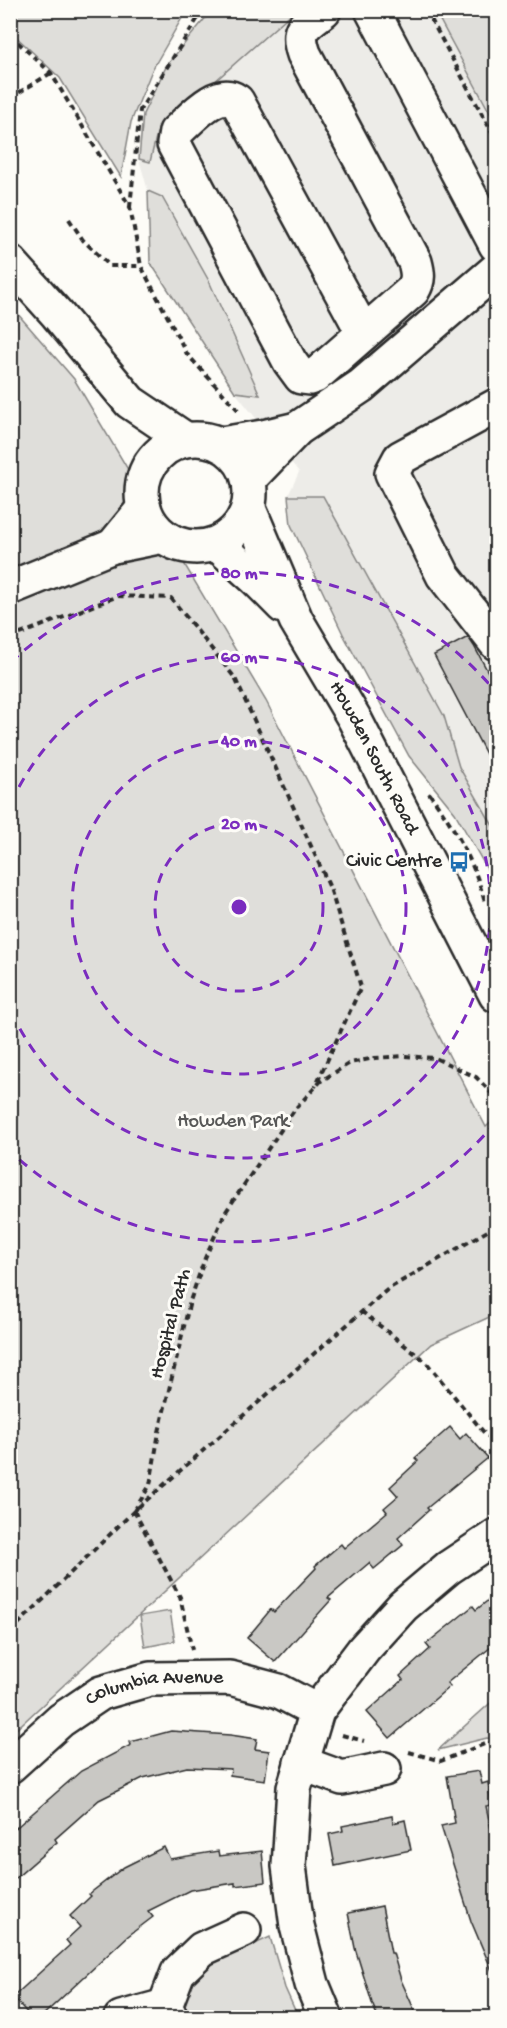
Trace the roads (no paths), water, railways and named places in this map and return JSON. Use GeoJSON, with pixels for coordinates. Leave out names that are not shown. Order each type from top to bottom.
{"type":"FeatureCollection","features":[{"type":"Feature","properties":{"kind":"main road"},"geometry":{"type":"LineString","coordinates":[[324,10],[302,28],[300,42],[304,54],[415,262],[418,272],[417,283],[413,290],[315,376],[301,377],[290,362],[174,144],[176,132],[209,104],[223,97],[230,97],[237,101],[363,332]]}},
{"type":"Feature","properties":{"kind":"main road"},"geometry":{"type":"LineString","coordinates":[[372,10],[496,244]]}},
{"type":"Feature","properties":{"kind":"main road"},"geometry":{"type":"LineString","coordinates":[[10,262],[57,314],[130,402],[185,439]]}},
{"type":"Feature","properties":{"kind":"main road"},"geometry":{"type":"LineString","coordinates":[[297,429],[221,444],[203,438],[185,439],[164,448],[149,464],[141,494],[151,524],[163,536],[189,547],[217,544],[230,536],[242,524],[249,494],[297,429],[361,386],[496,270]]}},
{"type":"Feature","properties":{"kind":"main road"},"geometry":{"type":"LineString","coordinates":[[130,402],[149,464]]}},
{"type":"Feature","properties":{"kind":"main road"},"geometry":{"type":"LineString","coordinates":[[496,406],[400,458],[392,473],[443,575],[496,643]]}},
{"type":"Feature","properties":{"kind":"main road","name":"Howden South Road"},"geometry":{"type":"LineString","coordinates":[[221,444],[238,459],[296,620],[354,718],[496,995]]}},
{"type":"Feature","properties":{"kind":"main road"},"geometry":{"type":"LineString","coordinates":[[113,546],[144,508]]}},
{"type":"Feature","properties":{"kind":"main road"},"geometry":{"type":"LineString","coordinates":[[10,588],[113,546],[163,536]]}},
{"type":"Feature","properties":{"kind":"main road","name":"Howden South Road"},"geometry":{"type":"LineString","coordinates":[[217,544],[256,579],[296,620]]}},
{"type":"Feature","properties":{"kind":"main road"},"geometry":{"type":"LineString","coordinates":[[326,2018],[312,1984],[297,1926],[289,1866],[294,1788],[317,1711],[364,1649],[403,1606],[448,1568],[496,1536]]}},
{"type":"Feature","properties":{"kind":"main road","name":"Columbia Avenue"},"geometry":{"type":"LineString","coordinates":[[10,1766],[61,1720],[101,1693],[150,1679],[230,1678],[279,1691],[317,1711]]}},
{"type":"Feature","properties":{"kind":"main road"},"geometry":{"type":"LineString","coordinates":[[301,1763],[342,1778],[384,1769]]}},
{"type":"Feature","properties":{"kind":"main road"},"geometry":{"type":"LineString","coordinates":[[121,2018],[168,2012],[178,1972],[202,1949],[244,1930]]}},
{"type":"Feature","properties":{"kind":"place","name":"Civic Centre"},"geometry":{"type":"Point","coordinates":[459,862]}},
{"type":"Feature","properties":{"kind":"park label","name":"Howden Park"},"geometry":{"type":"Point","coordinates":[233,1122]}}]}
